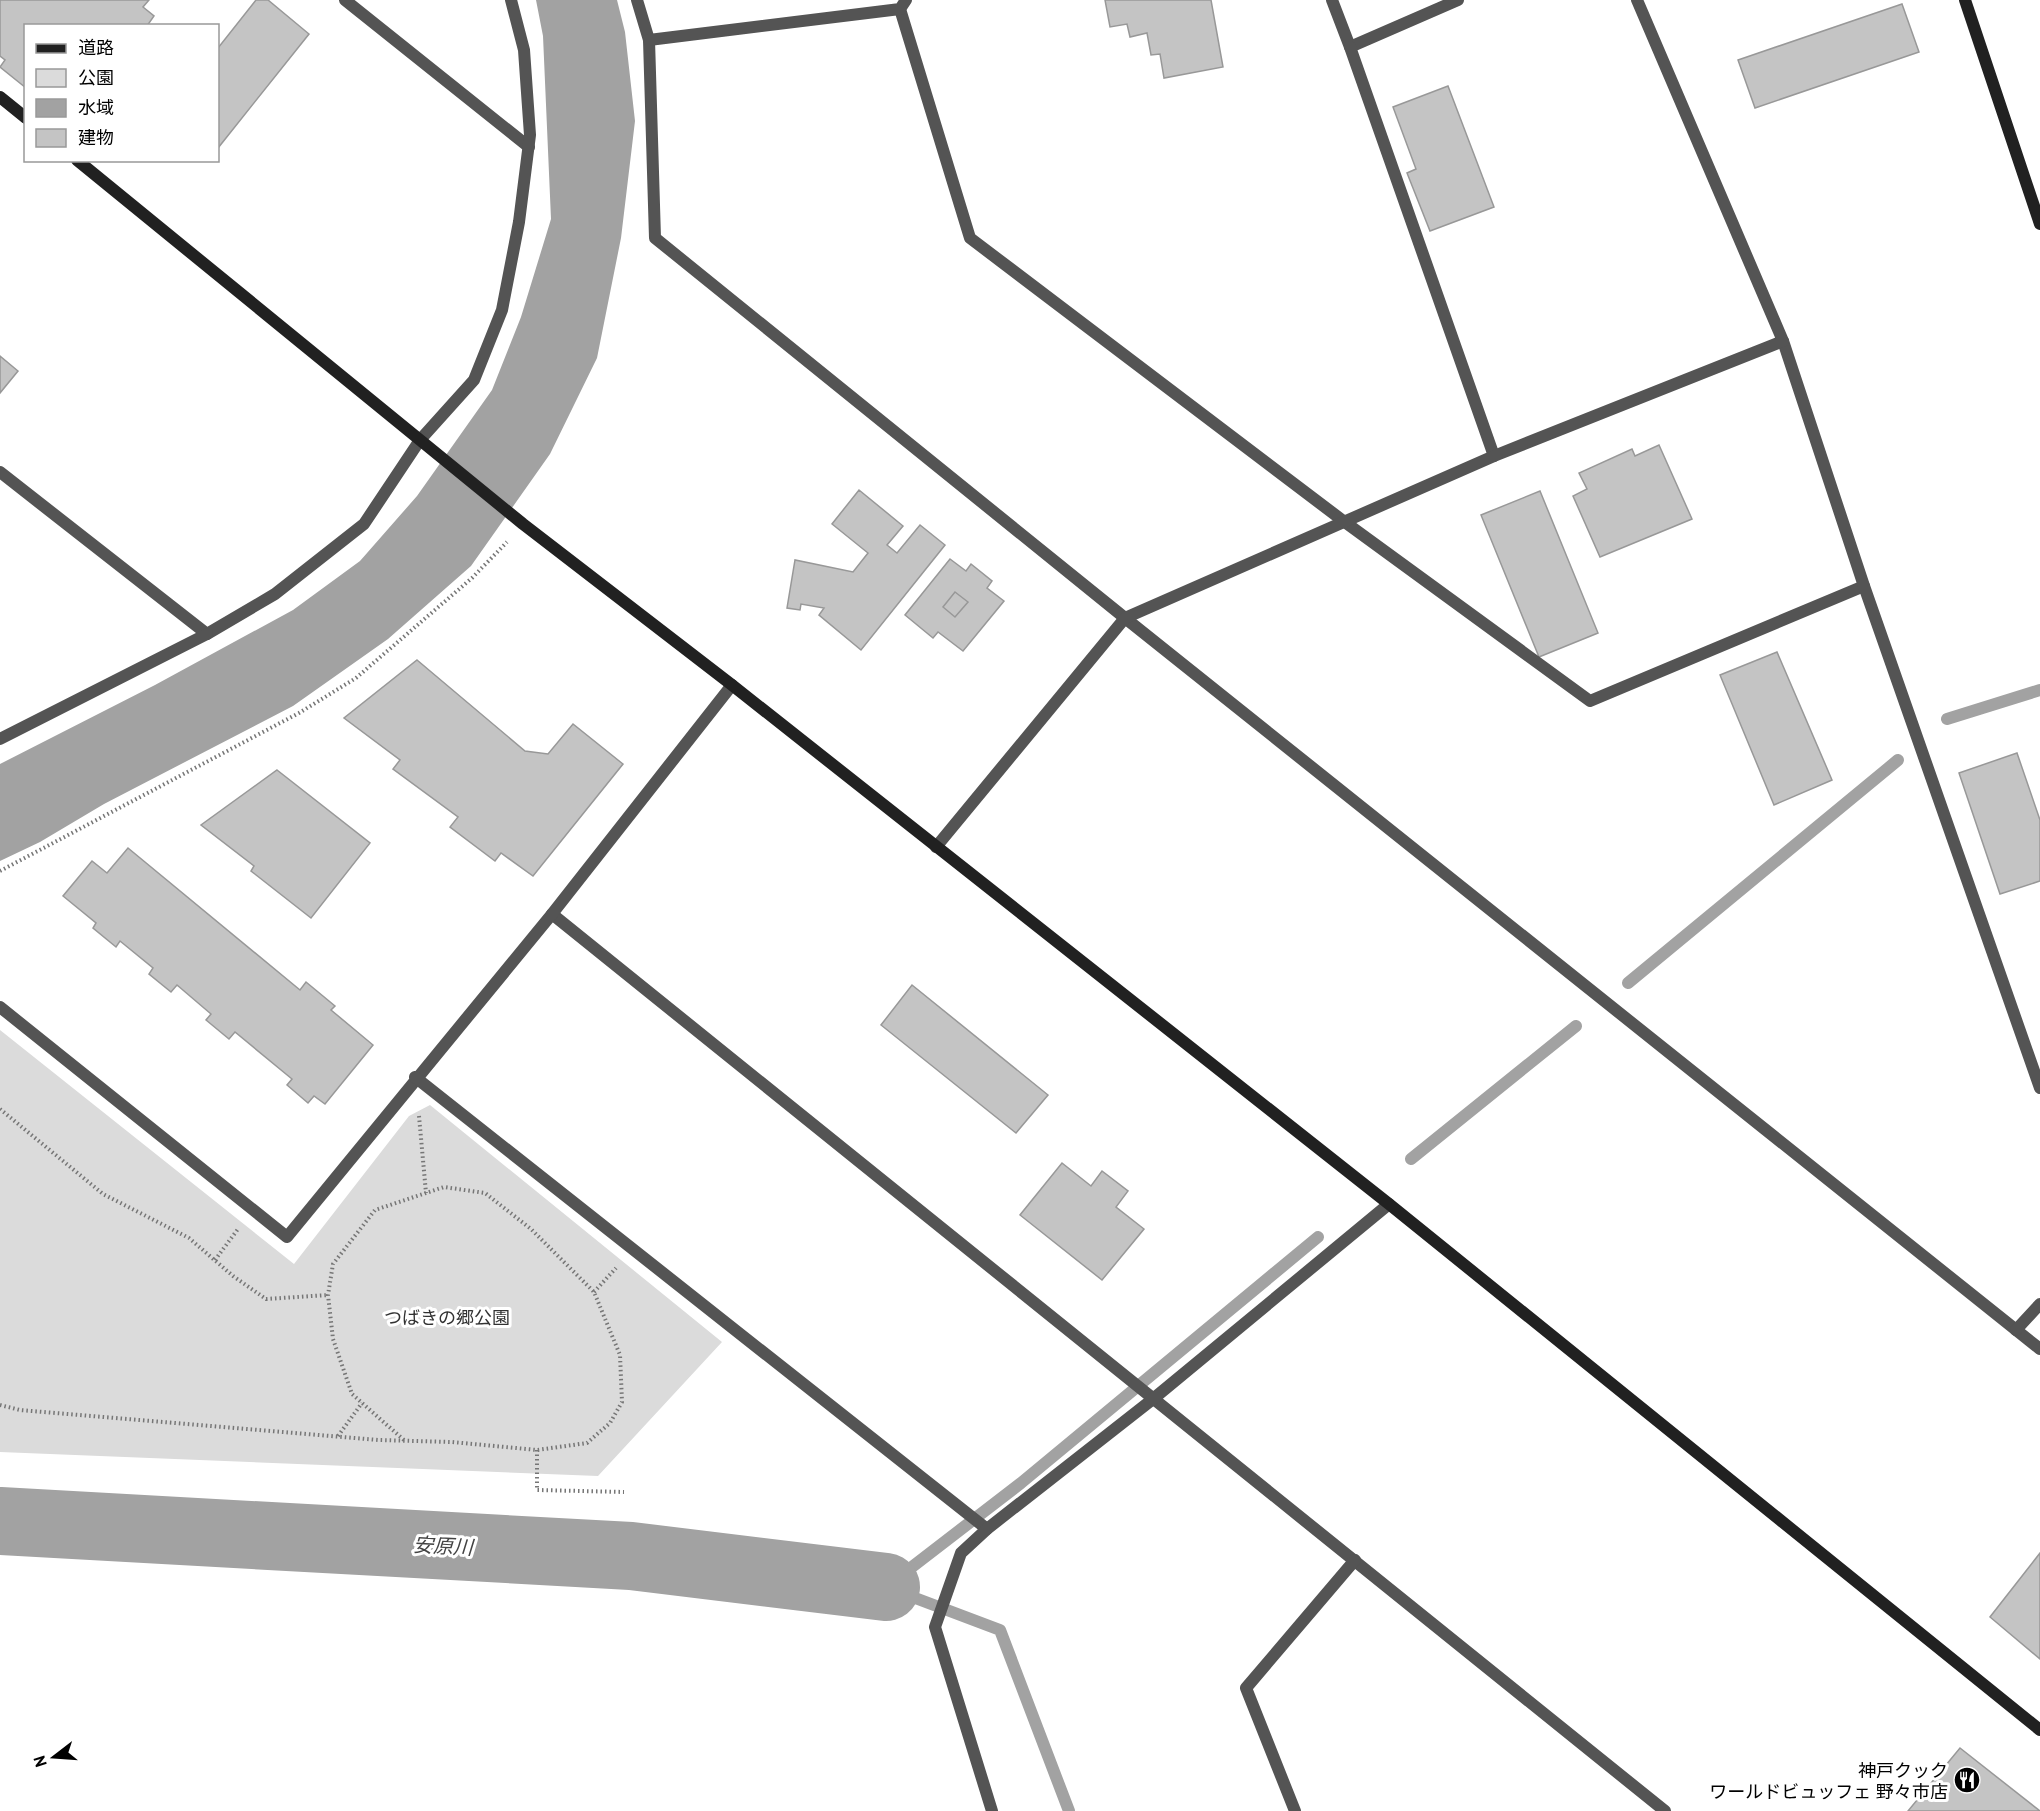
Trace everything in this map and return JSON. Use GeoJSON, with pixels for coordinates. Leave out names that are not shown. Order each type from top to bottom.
{"type":"FeatureCollection","features":[{"type":"Feature","properties":{"kind":"street"},"geometry":{"type":"LineString","coordinates":[[345,0],[529,147]]}},
{"type":"Feature","properties":{"kind":"street"},"geometry":{"type":"LineString","coordinates":[[0,739],[207,634],[275,594],[364,524],[420,441],[474,380],[502,310],[529,147],[524,50],[511,0]]}},
{"type":"Feature","properties":{"kind":"street"},"geometry":{"type":"LineString","coordinates":[[637,0],[649,40],[655,238],[1125,618],[2040,1349]]}},
{"type":"Feature","properties":{"kind":"street"},"geometry":{"type":"LineString","coordinates":[[1332,0],[1494,456]]}},
{"type":"Feature","properties":{"kind":"street"},"geometry":{"type":"LineString","coordinates":[[1350,48],[1458,0]]}},
{"type":"Feature","properties":{"kind":"street"},"geometry":{"type":"LineString","coordinates":[[1637,0],[1783,341],[1864,586],[2040,1088]]}},
{"type":"Feature","properties":{"kind":"street"},"geometry":{"type":"LineString","coordinates":[[1965,0],[2040,224]]}},
{"type":"Feature","properties":{"kind":"street"},"geometry":{"type":"LineString","coordinates":[[649,40],[903,4],[970,238],[1342,520],[1590,701],[1864,586]]}},
{"type":"Feature","properties":{"kind":"street"},"geometry":{"type":"LineString","coordinates":[[0,97],[24,116]]}},
{"type":"Feature","properties":{"kind":"street"},"geometry":{"type":"LineString","coordinates":[[79,162],[523,524],[732,685],[1389,1204],[2040,1730]]}},
{"type":"Feature","properties":{"kind":"street"},"geometry":{"type":"LineString","coordinates":[[936,847],[1125,618],[1342,520],[1494,456],[1783,341]]}},
{"type":"Feature","properties":{"kind":"street"},"geometry":{"type":"LineString","coordinates":[[0,472],[207,634]]}},
{"type":"Feature","properties":{"kind":"street"},"geometry":{"type":"LineString","coordinates":[[0,1007],[287,1237],[415,1077],[552,914],[732,685]]}},
{"type":"Feature","properties":{"kind":"street"},"geometry":{"type":"LineString","coordinates":[[552,914],[1665,1811]]}},
{"type":"Feature","properties":{"kind":"street"},"geometry":{"type":"LineString","coordinates":[[415,1077],[983,1527]]}},
{"type":"Feature","properties":{"kind":"street"},"geometry":{"type":"LineString","coordinates":[[992,1811],[935,1627],[961,1553],[983,1527],[1389,1204]]}},
{"type":"Feature","properties":{"kind":"street"},"geometry":{"type":"LineString","coordinates":[[2016,1330],[2040,1304]]}},
{"type":"Feature","properties":{"kind":"street"},"geometry":{"type":"LineString","coordinates":[[1295,1811],[1245,1689],[1355,1560]]}},
{"type":"Feature","properties":{"kind":"path"},"geometry":{"type":"LineString","coordinates":[[0,871],[299,713],[356,678],[472,578],[523,524]]}},
{"type":"Feature","properties":{"kind":"path"},"geometry":{"type":"LineString","coordinates":[[415,1077],[426,1192]]}},
{"type":"Feature","properties":{"kind":"path"},"geometry":{"type":"LineString","coordinates":[[0,1109],[103,1194],[189,1238],[266,1299],[328,1295]]}},
{"type":"Feature","properties":{"kind":"path"},"geometry":{"type":"LineString","coordinates":[[0,1405],[20,1410],[338,1436],[405,1441],[537,1450],[587,1443],[609,1423],[622,1402],[620,1355],[594,1292],[531,1229],[485,1193],[444,1186],[375,1210],[333,1264],[328,1295],[333,1340],[352,1394],[405,1441]]}},
{"type":"Feature","properties":{"kind":"path"},"geometry":{"type":"LineString","coordinates":[[214,1260],[253,1210]]}},
{"type":"Feature","properties":{"kind":"path"},"geometry":{"type":"LineString","coordinates":[[594,1292],[632,1249]]}},
{"type":"Feature","properties":{"kind":"path"},"geometry":{"type":"LineString","coordinates":[[338,1436],[362,1403]]}},
{"type":"Feature","properties":{"kind":"path"},"geometry":{"type":"LineString","coordinates":[[537,1450],[537,1490],[624,1492]]}},
{"type":"Feature","properties":{"kind":"green space","name":"つばきの郷公園"},"geometry":{"type":"Polygon","coordinates":[[[0,1030],[294,1264],[409,1116],[430,1105],[722,1342],[598,1476],[0,1452],[0,1030]]]}},
{"type":"Feature","properties":{"kind":"water"},"geometry":{"type":"Polygon","coordinates":[[[536,0],[617,0],[625,32],[635,121],[621,238],[597,358],[550,454],[471,566],[388,639],[293,706],[104,804],[40,842],[0,861],[0,764],[155,685],[293,610],[360,561],[417,496],[492,390],[521,317],[551,219],[543,36],[536,0]]]}},
{"type":"Feature","properties":{"kind":"building"},"geometry":{"type":"Polygon","coordinates":[[[0,0],[149,0],[143,7],[154,16],[148,24],[24,24],[24,86],[0,67],[5,60],[0,56],[0,0]]]}},
{"type":"Feature","properties":{"kind":"building"},"geometry":{"type":"Polygon","coordinates":[[[256,0],[268,0],[309,34],[219,147],[219,47],[256,0]]]}},
{"type":"Feature","properties":{"kind":"building"},"geometry":{"type":"Polygon","coordinates":[[[1105,0],[1211,0],[1223,67],[1164,78],[1160,54],[1151,55],[1147,33],[1130,37],[1127,24],[1110,27],[1105,0]]]}},
{"type":"Feature","properties":{"kind":"building"},"geometry":{"type":"Polygon","coordinates":[[[1902,4],[1919,52],[1755,108],[1738,60],[1902,4]]]}},
{"type":"Feature","properties":{"kind":"building"},"geometry":{"type":"Polygon","coordinates":[[[1448,86],[1494,207],[1430,231],[1407,173],[1416,169],[1393,107],[1448,86]]]}},
{"type":"Feature","properties":{"kind":"building"},"geometry":{"type":"Polygon","coordinates":[[[0,356],[18,371],[0,393],[0,356]]]}},
{"type":"Feature","properties":{"kind":"building"},"geometry":{"type":"Polygon","coordinates":[[[1659,445],[1692,519],[1600,557],[1573,496],[1587,489],[1579,473],[1632,449],[1635,456],[1659,445]]]}},
{"type":"Feature","properties":{"kind":"building"},"geometry":{"type":"Polygon","coordinates":[[[859,490],[903,526],[887,545],[897,553],[920,525],[945,545],[861,650],[819,615],[824,608],[801,604],[800,610],[787,608],[795,560],[853,572],[868,553],[832,524],[859,490]]]}},
{"type":"Feature","properties":{"kind":"building"},"geometry":{"type":"Polygon","coordinates":[[[1540,491],[1598,633],[1539,657],[1481,515],[1540,491]]]}},
{"type":"Feature","properties":{"kind":"building"},"geometry":{"type":"Polygon","coordinates":[[[950,559],[966,571],[971,564],[992,581],[987,588],[1004,601],[963,651],[938,632],[933,638],[905,615],[950,559]]]}},
{"type":"Feature","properties":{"kind":"building"},"geometry":{"type":"Polygon","coordinates":[[[955,592],[968,602],[955,617],[943,607],[955,592]]]}},
{"type":"Feature","properties":{"kind":"building"},"geometry":{"type":"Polygon","coordinates":[[[1777,652],[1832,780],[1774,805],[1720,675],[1777,652]]]}},
{"type":"Feature","properties":{"kind":"building"},"geometry":{"type":"Polygon","coordinates":[[[417,660],[525,751],[548,754],[573,724],[623,764],[533,876],[501,853],[495,861],[450,827],[458,817],[393,769],[400,760],[344,718],[417,660]]]}},
{"type":"Feature","properties":{"kind":"building"},"geometry":{"type":"Polygon","coordinates":[[[2017,753],[2040,820],[2040,881],[2000,894],[1959,773],[2017,753]]]}},
{"type":"Feature","properties":{"kind":"building"},"geometry":{"type":"Polygon","coordinates":[[[277,770],[370,843],[311,918],[251,871],[254,866],[201,825],[277,770]]]}},
{"type":"Feature","properties":{"kind":"building"},"geometry":{"type":"Polygon","coordinates":[[[128,848],[300,990],[306,982],[335,1006],[331,1010],[373,1045],[325,1104],[314,1096],[308,1103],[287,1085],[292,1079],[235,1032],[229,1039],[206,1020],[211,1014],[177,985],[171,992],[149,974],[153,968],[120,941],[116,947],[93,928],[96,923],[63,896],[92,861],[107,873],[128,848]]]}},
{"type":"Feature","properties":{"kind":"building"},"geometry":{"type":"Polygon","coordinates":[[[912,985],[1048,1095],[1016,1133],[881,1025],[912,985]]]}},
{"type":"Feature","properties":{"kind":"building"},"geometry":{"type":"Polygon","coordinates":[[[1062,1163],[1091,1186],[1102,1171],[1128,1191],[1116,1207],[1144,1229],[1102,1280],[1020,1215],[1062,1163]]]}},
{"type":"Feature","properties":{"kind":"building"},"geometry":{"type":"Polygon","coordinates":[[[2040,1553],[2040,1659],[1990,1617],[2040,1553]]]}},
{"type":"Feature","properties":{"kind":"building","name":"神戸クック ワールドビュッフェ 野々市店"},"geometry":{"type":"Polygon","coordinates":[[[1960,1748],[2040,1811],[1908,1811],[1960,1748]]]}},
{"type":"Feature","properties":{"kind":"waterway"},"geometry":{"type":"LineString","coordinates":[[1947,719],[2040,690]]}},
{"type":"Feature","properties":{"kind":"waterway"},"geometry":{"type":"LineString","coordinates":[[1628,983],[1898,760]]}},
{"type":"Feature","properties":{"kind":"waterway"},"geometry":{"type":"LineString","coordinates":[[1411,1159],[1576,1026]]}},
{"type":"Feature","properties":{"kind":"waterway"},"geometry":{"type":"LineString","coordinates":[[886,1587],[1021,1483],[1318,1237]]}},
{"type":"Feature","properties":{"kind":"waterway","name":"安原川"},"geometry":{"type":"LineString","coordinates":[[0,1521],[631,1556],[886,1587]]}},
{"type":"Feature","properties":{"kind":"waterway"},"geometry":{"type":"LineString","coordinates":[[886,1587],[1000,1630],[1069,1811]]}},
{"type":"Feature","properties":{"kind":"place","name":"神戸クック ワールドビュッフェ 野々市店"},"geometry":{"type":"Point","coordinates":[1967,1780]}}]}
